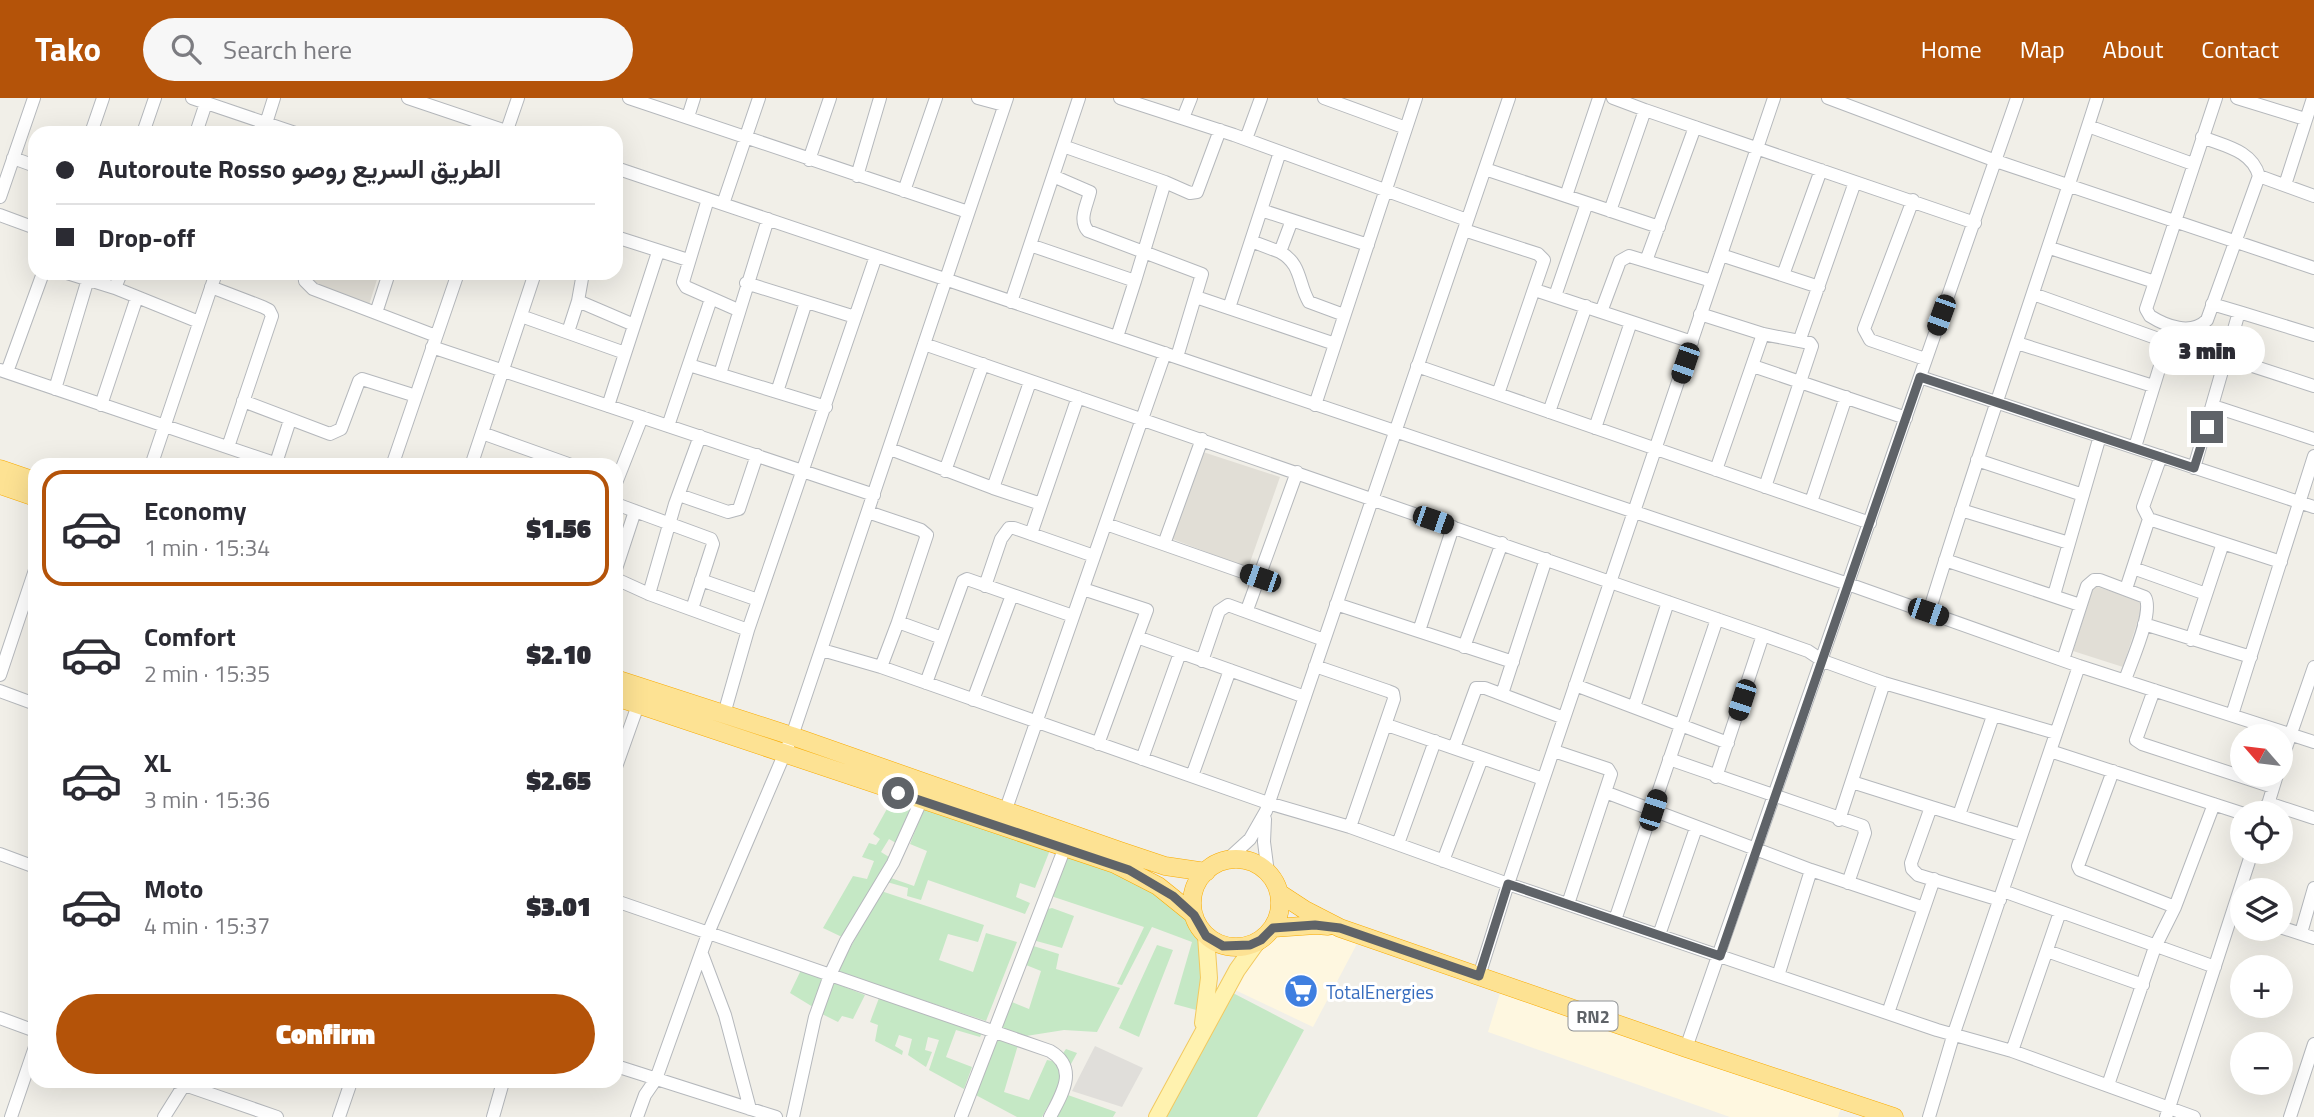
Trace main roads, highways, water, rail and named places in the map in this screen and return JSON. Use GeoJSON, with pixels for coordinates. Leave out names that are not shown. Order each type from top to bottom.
{"type":"FeatureCollection","features":[{"type":"Feature","properties":{"kind":"highway"},"geometry":{"type":"LineString","coordinates":[[0,469],[28,479]]}},
{"type":"Feature","properties":{"kind":"highway"},"geometry":{"type":"LineString","coordinates":[[0,485],[28,495]]}},
{"type":"Feature","properties":{"kind":"highway"},"geometry":{"type":"LineString","coordinates":[[623,681],[792,736],[1165,866],[1206,872]]}},
{"type":"Feature","properties":{"kind":"highway"},"geometry":{"type":"LineString","coordinates":[[623,700],[1065,847],[1143,877],[1173,896],[1194,915],[1206,936],[1230,947],[1257,943],[1273,928],[1280,911],[1279,893],[1268,873],[1246,860],[1227,860],[1206,872],[1195,888],[1192,901],[1194,915]]}},
{"type":"Feature","properties":{"kind":"highway","name":"RN2"},"geometry":{"type":"LineString","coordinates":[[1279,893],[1340,928],[1894,1117]]}},
{"type":"Feature","properties":{"kind":"highway","name":"RN2"},"geometry":{"type":"LineString","coordinates":[[1273,928],[1315,925],[1340,928]]}},
{"type":"Feature","properties":{"kind":"main road"},"geometry":{"type":"LineString","coordinates":[[1200,1036],[1209,994],[1206,936]]}},
{"type":"Feature","properties":{"kind":"main road"},"geometry":{"type":"LineString","coordinates":[[1157,1117],[1237,970],[1257,943]]}},
{"type":"Feature","properties":{"kind":"place","name":"TotalEnergies"},"geometry":{"type":"Point","coordinates":[1301,991]}}]}
